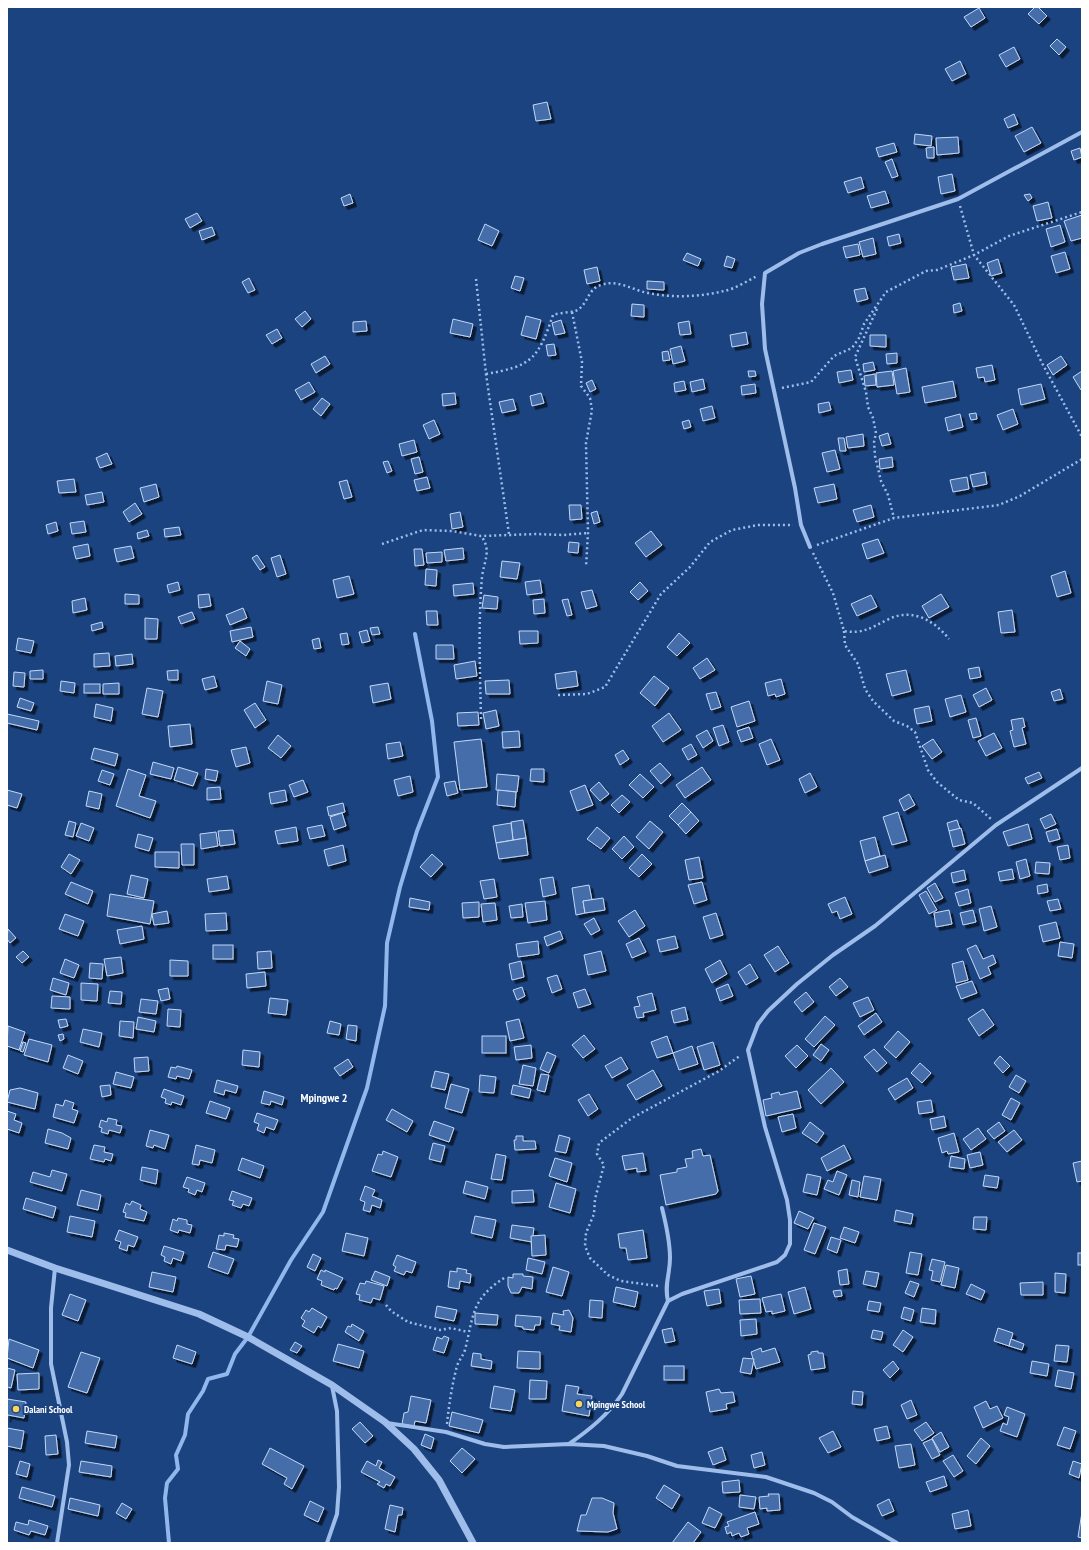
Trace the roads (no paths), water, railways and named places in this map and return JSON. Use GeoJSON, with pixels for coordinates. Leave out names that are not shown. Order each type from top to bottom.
{"type":"FeatureCollection","features":[{"type":"Feature","properties":{"kind":"street"},"geometry":{"type":"LineString","coordinates":[[810,547],[801,525],[795,488],[765,349],[762,304],[765,273],[799,253],[822,244],[958,199],[1082,132]]}},
{"type":"Feature","properties":{"kind":"street"},"geometry":{"type":"LineString","coordinates":[[569,1444],[586,1433],[616,1404],[668,1301],[682,1294],[777,1262],[785,1255],[790,1244],[790,1220],[787,1200],[765,1127],[748,1050],[758,1024],[768,1011],[797,984],[833,955],[896,910],[996,826],[1082,768]]}},
{"type":"Feature","properties":{"kind":"street"},"geometry":{"type":"LineString","coordinates":[[662,1208],[670,1258],[665,1288],[668,1301]]}},
{"type":"Feature","properties":{"kind":"street"},"geometry":{"type":"LineString","coordinates":[[7,1250],[55,1268],[199,1314],[248,1337],[332,1385],[385,1422],[414,1449],[438,1480],[473,1543]]}},
{"type":"Feature","properties":{"kind":"street"},"geometry":{"type":"LineString","coordinates":[[55,1268],[51,1308],[51,1364],[67,1442],[69,1465],[57,1543]]}},
{"type":"Feature","properties":{"kind":"street"},"geometry":{"type":"LineString","coordinates":[[327,1543],[337,1514],[339,1487],[337,1411],[332,1385]]}},
{"type":"Feature","properties":{"kind":"street"},"geometry":{"type":"LineString","coordinates":[[385,1422],[446,1432],[484,1444],[504,1447],[569,1444],[604,1446],[699,1470],[766,1477],[814,1493],[832,1502],[852,1517],[898,1543]]}},
{"type":"Feature","properties":{"kind":"waterway"},"geometry":{"type":"LineString","coordinates":[[169,1543],[165,1498],[167,1483],[178,1469],[176,1455],[185,1435],[188,1414],[203,1391],[208,1379],[227,1374],[235,1354],[248,1337],[291,1260],[323,1212],[367,1088],[385,1006],[387,943],[400,887],[417,831],[438,777],[432,721],[415,634]]}},
{"type":"Feature","properties":{"kind":"place","name":"Mpingwe School"},"geometry":{"type":"Point","coordinates":[579,1404]}},
{"type":"Feature","properties":{"kind":"place","name":"Dalani School"},"geometry":{"type":"Point","coordinates":[16,1409]}},
{"type":"Feature","properties":{"kind":"district","name":"Mpingwe 2"},"geometry":{"type":"Point","coordinates":[324,1097]}}]}
